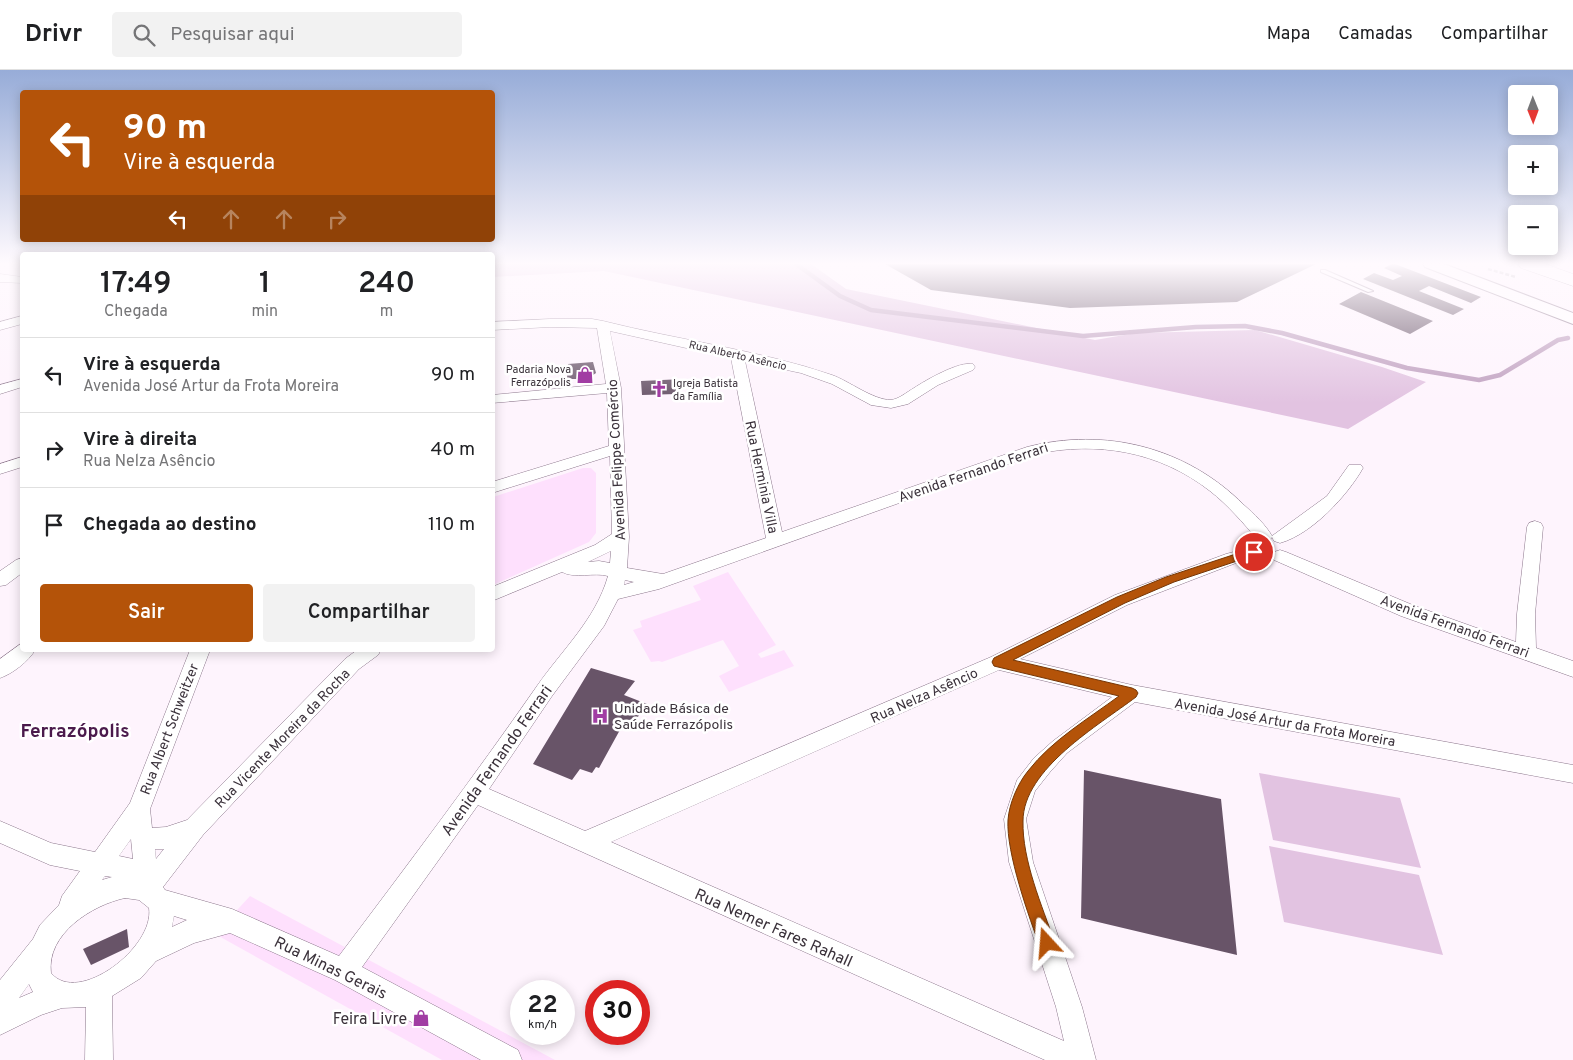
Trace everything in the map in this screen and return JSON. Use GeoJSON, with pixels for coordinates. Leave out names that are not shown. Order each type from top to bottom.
{"type":"FeatureCollection","features":[{"type":"Feature","properties":{"kind":"street"},"geometry":{"type":"LineString","coordinates":[[1550,310],[1573,319]]}},
{"type":"Feature","properties":{"kind":"street"},"geometry":{"type":"LineString","coordinates":[[0,326],[20,321]]}},
{"type":"Feature","properties":{"kind":"street","name":"Rua Alberto Asêncio"},"geometry":{"type":"LineString","coordinates":[[495,326],[569,322],[603,325],[827,377],[883,404],[904,401],[934,382],[968,367]]}},
{"type":"Feature","properties":{"kind":"street","name":"Avenida Felippe Comércio"},"geometry":{"type":"LineString","coordinates":[[603,325],[614,388],[621,537],[618,572],[612,594]]}},
{"type":"Feature","properties":{"kind":"street","name":"Rua Herminia Villa"},"geometry":{"type":"LineString","coordinates":[[737,355],[775,541]]}},
{"type":"Feature","properties":{"kind":"street"},"geometry":{"type":"LineString","coordinates":[[0,390],[20,384]]}},
{"type":"Feature","properties":{"kind":"street"},"geometry":{"type":"LineString","coordinates":[[495,399],[614,388]]}},
{"type":"Feature","properties":{"kind":"street","name":"Avenida Fernando Ferrari"},"geometry":{"type":"LineString","coordinates":[[344,971],[474,793],[545,690],[597,621],[612,594],[666,579],[1032,450],[1060,443],[1115,444],[1144,451],[1187,468],[1223,494],[1276,546],[1337,580],[1408,611],[1573,669]]}},
{"type":"Feature","properties":{"kind":"street"},"geometry":{"type":"LineString","coordinates":[[495,487],[617,450]]}},
{"type":"Feature","properties":{"kind":"street"},"geometry":{"type":"LineString","coordinates":[[0,470],[20,463]]}},
{"type":"Feature","properties":{"kind":"street","name":"Rua Nelza Asêncio"},"geometry":{"type":"LineString","coordinates":[[584,843],[998,662],[1129,597],[1232,558],[1276,546],[1332,501],[1349,481],[1355,468]]}},
{"type":"Feature","properties":{"kind":"street"},"geometry":{"type":"LineString","coordinates":[[1526,652],[1526,614],[1535,527]]}},
{"type":"Feature","properties":{"kind":"street"},"geometry":{"type":"LineString","coordinates":[[495,594],[601,550],[621,537]]}},
{"type":"Feature","properties":{"kind":"street"},"geometry":{"type":"LineString","coordinates":[[0,580],[20,565]]}},
{"type":"Feature","properties":{"kind":"street"},"geometry":{"type":"LineString","coordinates":[[539,575],[590,567],[618,572]]}},
{"type":"Feature","properties":{"kind":"street","name":"Avenida Fernando Ferrari"},"geometry":{"type":"LineString","coordinates":[[618,572],[644,578],[666,579]]}},
{"type":"Feature","properties":{"kind":"street"},"geometry":{"type":"LineString","coordinates":[[0,670],[22,652]]}},
{"type":"Feature","properties":{"kind":"street","name":"Rua Albert Schweitzer"},"geometry":{"type":"LineString","coordinates":[[59,922],[139,809],[199,652]]}},
{"type":"Feature","properties":{"kind":"street","name":"Rua Vicente Moreira da Rocha"},"geometry":{"type":"LineString","coordinates":[[151,888],[194,828],[352,664],[368,652]]}},
{"type":"Feature","properties":{"kind":"street","name":"Avenida José Artur da Frota Moreira"},"geometry":{"type":"LineString","coordinates":[[998,662],[1132,693],[1573,774]]}},
{"type":"Feature","properties":{"kind":"street"},"geometry":{"type":"LineString","coordinates":[[1082,1060],[1069,1007],[1021,862],[1015,820],[1025,787],[1042,765],[1084,728],[1132,693]]}},
{"type":"Feature","properties":{"kind":"street","name":"Rua Nemer Fares Rahall"},"geometry":{"type":"LineString","coordinates":[[474,793],[1076,1060]]}},
{"type":"Feature","properties":{"kind":"street","name":"Rua Albert Schweitzer"},"geometry":{"type":"LineString","coordinates":[[139,809],[151,888]]}},
{"type":"Feature","properties":{"kind":"street","name":"Rua Vicente Moreira da Rocha"},"geometry":{"type":"LineString","coordinates":[[144,839],[166,838],[194,828]]}},
{"type":"Feature","properties":{"kind":"street","name":"Rua Minas Gerais"},"geometry":{"type":"LineString","coordinates":[[0,832],[50,854],[101,864],[151,888],[232,921],[344,971],[508,1060]]}},
{"type":"Feature","properties":{"kind":"street"},"geometry":{"type":"LineString","coordinates":[[0,1002],[59,922],[84,901],[98,893],[125,886],[151,888],[162,919],[160,930],[147,952],[126,974],[86,994],[61,995],[35,1004],[0,1022]]}},
{"type":"Feature","properties":{"kind":"street"},"geometry":{"type":"LineString","coordinates":[[147,952],[191,931],[232,921]]}},
{"type":"Feature","properties":{"kind":"street"},"geometry":{"type":"LineString","coordinates":[[44,943],[37,968],[41,980],[48,990],[61,995]]}},
{"type":"Feature","properties":{"kind":"street"},"geometry":{"type":"LineString","coordinates":[[99,989],[99,1060]]}},
{"type":"Feature","properties":{"kind":"shaded area"},"geometry":{"type":"Polygon","coordinates":[[[789,310],[950,310],[1095,340],[1136,333],[1255,330],[1382,367],[1426,382],[1348,429],[789,310]]]}},
{"type":"Feature","properties":{"kind":"shaded area"},"geometry":{"type":"Polygon","coordinates":[[[583,468],[591,468],[596,473],[596,533],[589,542],[495,584],[495,496],[583,468]]]}},
{"type":"Feature","properties":{"kind":"shaded area"},"geometry":{"type":"Polygon","coordinates":[[[728,572],[776,645],[758,654],[761,658],[784,650],[794,666],[729,692],[719,676],[739,666],[723,640],[662,662],[651,662],[633,630],[642,627],[640,621],[701,600],[693,586],[728,572]]]}},
{"type":"Feature","properties":{"kind":"shaded area"},"geometry":{"type":"Polygon","coordinates":[[[1259,773],[1400,798],[1421,868],[1273,840],[1259,773]]]}},
{"type":"Feature","properties":{"kind":"shaded area"},"geometry":{"type":"Polygon","coordinates":[[[1269,846],[1419,875],[1443,955],[1284,922],[1269,846]]]}},
{"type":"Feature","properties":{"kind":"shaded area","name":"Feira Livre"},"geometry":{"type":"Polygon","coordinates":[[[250,896],[510,1036],[510,1045],[527,1045],[555,1060],[442,1060],[215,934],[250,896]]]}},
{"type":"Feature","properties":{"kind":"building"},"geometry":{"type":"Polygon","coordinates":[[[1354,310],[1406,310],[1433,321],[1410,334],[1354,310]]]}},
{"type":"Feature","properties":{"kind":"building"},"geometry":{"type":"Polygon","coordinates":[[[1441,310],[1462,310],[1453,315],[1441,310]]]}},
{"type":"Feature","properties":{"kind":"building"},"geometry":{"type":"Polygon","coordinates":[[[593,362],[596,373],[587,379],[567,379],[568,364],[593,362]]]}},
{"type":"Feature","properties":{"kind":"building","name":"Igreja Batista da Família"},"geometry":{"type":"Polygon","coordinates":[[[683,379],[683,383],[676,384],[676,394],[642,395],[641,381],[683,379]]]}},
{"type":"Feature","properties":{"kind":"building","name":"Unidade Básica de Saúde Ferrazópolis"},"geometry":{"type":"Polygon","coordinates":[[[591,668],[635,681],[624,695],[647,704],[630,728],[621,728],[599,768],[596,767],[592,773],[580,769],[572,780],[533,764],[591,668]]]}},
{"type":"Feature","properties":{"kind":"building"},"geometry":{"type":"Polygon","coordinates":[[[1084,770],[1221,799],[1237,955],[1081,918],[1084,770]]]}},
{"type":"Feature","properties":{"kind":"building"},"geometry":{"type":"Polygon","coordinates":[[[127,929],[129,947],[91,965],[83,949],[127,929]]]}},
{"type":"Feature","properties":{"kind":"waterway"},"geometry":{"type":"LineString","coordinates":[[873,310],[1083,336],[1196,327],[1245,326],[1282,333],[1407,368],[1479,380],[1500,375],[1558,340],[1568,338]]}},
{"type":"Feature","properties":{"kind":"place","name":"Padaria Nova Ferrazópolis"},"geometry":{"type":"Point","coordinates":[585,375]}},
{"type":"Feature","properties":{"kind":"place","name":"Igreja Batista da Família"},"geometry":{"type":"Point","coordinates":[659,389]}},
{"type":"Feature","properties":{"kind":"place","name":"Unidade Básica de Saúde Ferrazópolis"},"geometry":{"type":"Point","coordinates":[600,716]}},
{"type":"Feature","properties":{"kind":"place","name":"Feira Livre"},"geometry":{"type":"Point","coordinates":[421,1018]}},
{"type":"Feature","properties":{"kind":"district","name":"Ferrazópolis"},"geometry":{"type":"Point","coordinates":[75,730]}},
{"type":"Feature","properties":{"kind":"route"},"geometry":{"type":"LineString","coordinates":[[1047,943],[1030,895],[1018,847],[1015,820],[1021,797],[1032,776],[1060,747],[1132,693],[998,662],[1121,600],[1170,580],[1254,552]]}}]}
